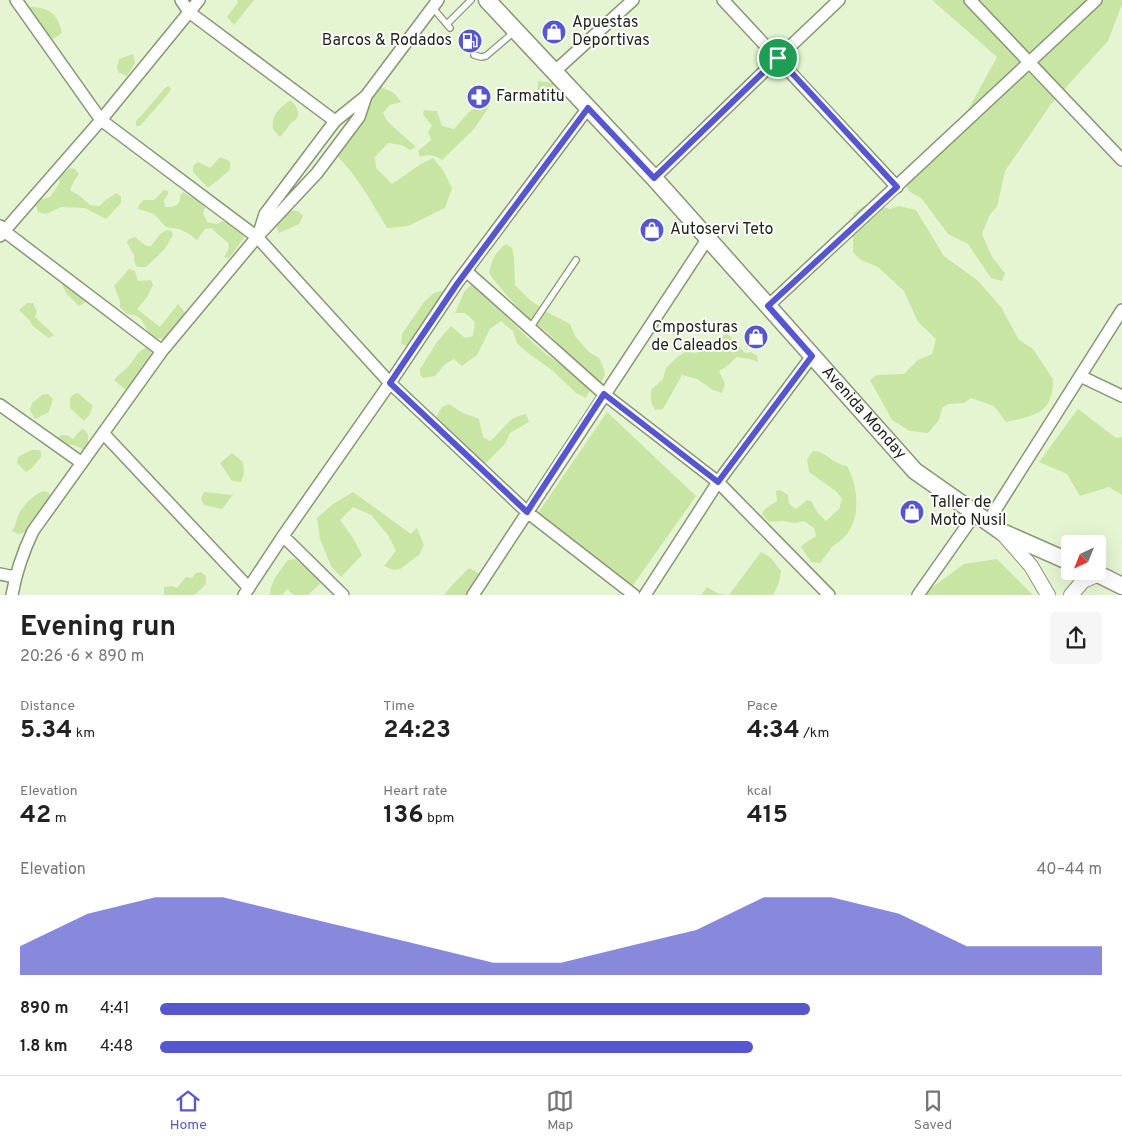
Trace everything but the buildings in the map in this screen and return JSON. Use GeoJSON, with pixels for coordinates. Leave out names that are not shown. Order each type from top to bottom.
{"type":"FeatureCollection","features":[{"type":"Feature","properties":{"kind":"main road","name":"Avenida Monday"},"geometry":{"type":"LineString","coordinates":[[487,0],[654,178],[915,471],[1002,532],[1061,558]]}},
{"type":"Feature","properties":{"kind":"main road"},"geometry":{"type":"LineString","coordinates":[[1106,578],[1122,586]]}},
{"type":"Feature","properties":{"kind":"street"},"geometry":{"type":"LineString","coordinates":[[16,0],[101,120],[258,237],[390,383],[527,512],[634,595]]}},
{"type":"Feature","properties":{"kind":"street"},"geometry":{"type":"LineString","coordinates":[[181,0],[189,12],[335,121]]}},
{"type":"Feature","properties":{"kind":"street"},"geometry":{"type":"LineString","coordinates":[[162,351],[1,231],[101,120],[199,0]]}},
{"type":"Feature","properties":{"kind":"street"},"geometry":{"type":"LineString","coordinates":[[554,72],[633,0]]}},
{"type":"Feature","properties":{"kind":"street"},"geometry":{"type":"LineString","coordinates":[[723,0],[897,187]]}},
{"type":"Feature","properties":{"kind":"street"},"geometry":{"type":"LineString","coordinates":[[654,178],[839,0]]}},
{"type":"Feature","properties":{"kind":"street"},"geometry":{"type":"LineString","coordinates":[[970,0],[1122,160]]}},
{"type":"Feature","properties":{"kind":"street"},"geometry":{"type":"LineString","coordinates":[[768,306],[1096,0]]}},
{"type":"Feature","properties":{"kind":"street"},"geometry":{"type":"LineString","coordinates":[[258,237],[265,214],[335,121],[366,96],[435,4]]}},
{"type":"Feature","properties":{"kind":"street"},"geometry":{"type":"LineString","coordinates":[[12,595],[22,554],[33,531],[162,351],[258,237],[317,173],[359,116],[366,96]]}},
{"type":"Feature","properties":{"kind":"street"},"geometry":{"type":"LineString","coordinates":[[103,433],[246,591],[466,271],[588,108]]}},
{"type":"Feature","properties":{"kind":"street"},"geometry":{"type":"LineString","coordinates":[[473,595],[708,238]]}},
{"type":"Feature","properties":{"kind":"street"},"geometry":{"type":"LineString","coordinates":[[466,271],[604,394],[718,482],[829,595]]}},
{"type":"Feature","properties":{"kind":"street"},"geometry":{"type":"LineString","coordinates":[[918,595],[981,518],[1080,376],[1122,310]]}},
{"type":"Feature","properties":{"kind":"street"},"geometry":{"type":"LineString","coordinates":[[645,595],[718,482],[812,356]]}},
{"type":"Feature","properties":{"kind":"street"},"geometry":{"type":"LineString","coordinates":[[1080,376],[1122,396]]}},
{"type":"Feature","properties":{"kind":"street"},"geometry":{"type":"LineString","coordinates":[[0,405],[82,464]]}},
{"type":"Feature","properties":{"kind":"street"},"geometry":{"type":"LineString","coordinates":[[1002,532],[1031,566],[1048,595]]}},
{"type":"Feature","properties":{"kind":"street"},"geometry":{"type":"LineString","coordinates":[[283,536],[343,595]]}},
{"type":"Feature","properties":{"kind":"street"},"geometry":{"type":"LineString","coordinates":[[0,574],[15,577]]}},
{"type":"Feature","properties":{"kind":"street"},"geometry":{"type":"LineString","coordinates":[[1071,595],[1084,580]]}},
{"type":"Feature","properties":{"kind":"lane"},"geometry":{"type":"LineString","coordinates":[[435,4],[449,26],[471,0]]}},
{"type":"Feature","properties":{"kind":"lane"},"geometry":{"type":"LineString","coordinates":[[474,55],[486,56],[516,31]]}},
{"type":"Feature","properties":{"kind":"lane"},"geometry":{"type":"LineString","coordinates":[[530,328],[576,260]]}},
{"type":"Feature","properties":{"kind":"green space"},"geometry":{"type":"Polygon","coordinates":[[[237,0],[254,0],[234,25],[227,17],[238,2],[237,0]]]}},
{"type":"Feature","properties":{"kind":"green space"},"geometry":{"type":"Polygon","coordinates":[[[932,0],[1122,0],[1108,41],[1051,104],[1005,171],[997,207],[990,214],[982,234],[992,257],[1005,273],[1002,281],[991,278],[968,244],[948,234],[922,199],[909,191],[906,185],[952,139],[997,57],[932,0]]]}},
{"type":"Feature","properties":{"kind":"green space"},"geometry":{"type":"Polygon","coordinates":[[[29,7],[42,8],[51,12],[58,20],[62,33],[53,39],[36,20],[29,7]]]}},
{"type":"Feature","properties":{"kind":"green space"},"geometry":{"type":"Polygon","coordinates":[[[133,54],[135,63],[127,76],[118,72],[119,59],[133,54]]]}},
{"type":"Feature","properties":{"kind":"green space"},"geometry":{"type":"Polygon","coordinates":[[[538,81],[553,83],[558,91],[548,101],[540,101],[537,94],[538,81]]]}},
{"type":"Feature","properties":{"kind":"green space"},"geometry":{"type":"Polygon","coordinates":[[[168,86],[171,89],[168,94],[140,126],[136,126],[137,119],[168,86]]]}},
{"type":"Feature","properties":{"kind":"green space"},"geometry":{"type":"Polygon","coordinates":[[[381,87],[394,93],[401,102],[390,105],[383,113],[388,122],[416,147],[410,150],[402,145],[388,143],[375,157],[376,168],[392,184],[433,158],[443,170],[452,188],[445,208],[408,226],[387,228],[358,181],[337,156],[356,120],[381,87]]]}},
{"type":"Feature","properties":{"kind":"green space"},"geometry":{"type":"Polygon","coordinates":[[[488,99],[489,107],[474,129],[442,160],[431,156],[420,157],[418,151],[431,140],[428,132],[432,126],[423,114],[424,110],[437,111],[442,126],[454,129],[468,113],[488,99]]]}},
{"type":"Feature","properties":{"kind":"green space"},"geometry":{"type":"Polygon","coordinates":[[[290,100],[297,108],[298,116],[280,137],[273,129],[273,119],[290,100]]]}},
{"type":"Feature","properties":{"kind":"green space"},"geometry":{"type":"Polygon","coordinates":[[[220,157],[230,161],[230,170],[208,188],[193,172],[193,166],[198,162],[210,168],[220,157]]]}},
{"type":"Feature","properties":{"kind":"green space"},"geometry":{"type":"Polygon","coordinates":[[[70,168],[75,169],[79,174],[70,190],[90,205],[100,206],[116,193],[121,196],[121,203],[106,219],[85,208],[61,207],[46,214],[38,212],[36,205],[42,199],[50,197],[59,184],[60,177],[70,168]]]}},
{"type":"Feature","properties":{"kind":"green space"},"geometry":{"type":"Polygon","coordinates":[[[164,190],[168,191],[164,200],[165,207],[178,204],[183,192],[191,197],[198,198],[205,207],[203,213],[207,222],[217,224],[222,221],[228,223],[233,228],[242,230],[244,238],[229,258],[224,257],[229,248],[228,243],[211,228],[205,229],[197,240],[179,229],[166,227],[154,214],[138,209],[143,200],[154,200],[164,190]]]}},
{"type":"Feature","properties":{"kind":"green space"},"geometry":{"type":"Polygon","coordinates":[[[875,204],[890,209],[899,206],[916,210],[944,256],[977,280],[1001,307],[1019,340],[1033,349],[1053,379],[1052,393],[1045,408],[1033,415],[1006,422],[994,406],[971,398],[964,403],[948,404],[942,408],[939,420],[928,433],[910,431],[892,420],[870,380],[877,375],[904,374],[918,360],[932,354],[936,339],[918,322],[904,291],[878,267],[861,260],[853,252],[853,214],[863,206],[875,204]]]}},
{"type":"Feature","properties":{"kind":"green space"},"geometry":{"type":"Polygon","coordinates":[[[291,211],[298,211],[303,216],[299,224],[279,233],[273,219],[291,211]]]}},
{"type":"Feature","properties":{"kind":"green space"},"geometry":{"type":"Polygon","coordinates":[[[167,230],[172,231],[173,235],[164,250],[146,267],[137,267],[134,255],[127,243],[129,239],[135,237],[146,246],[151,246],[160,234],[167,230]]]}},
{"type":"Feature","properties":{"kind":"green space"},"geometry":{"type":"Polygon","coordinates":[[[506,244],[512,248],[514,257],[515,285],[530,300],[570,324],[575,336],[589,352],[599,358],[605,374],[601,383],[568,354],[547,332],[525,316],[489,273],[494,257],[506,244]]]}},
{"type":"Feature","properties":{"kind":"green space"},"geometry":{"type":"Polygon","coordinates":[[[129,269],[135,271],[138,281],[151,280],[153,285],[147,297],[137,309],[160,327],[178,304],[186,314],[165,339],[152,335],[140,318],[127,314],[120,307],[114,286],[129,269]]]}},
{"type":"Feature","properties":{"kind":"green space"},"geometry":{"type":"Polygon","coordinates":[[[61,282],[75,290],[86,302],[79,306],[66,293],[61,282]]]}},
{"type":"Feature","properties":{"kind":"green space"},"geometry":{"type":"Polygon","coordinates":[[[473,283],[531,341],[590,390],[586,398],[576,393],[553,371],[528,353],[517,343],[513,331],[501,321],[490,329],[477,355],[462,366],[454,359],[444,365],[435,376],[423,378],[420,374],[420,369],[437,342],[451,326],[465,338],[473,336],[475,322],[465,313],[455,313],[464,292],[473,283]]]}},
{"type":"Feature","properties":{"kind":"green space"},"geometry":{"type":"Polygon","coordinates":[[[445,290],[445,298],[409,346],[401,344],[402,334],[424,302],[434,293],[445,290]]]}},
{"type":"Feature","properties":{"kind":"green space"},"geometry":{"type":"Polygon","coordinates":[[[27,303],[33,303],[37,311],[35,317],[54,335],[49,338],[35,328],[19,310],[27,303]]]}},
{"type":"Feature","properties":{"kind":"green space"},"geometry":{"type":"Polygon","coordinates":[[[727,333],[745,353],[751,352],[757,356],[758,362],[737,357],[719,371],[725,384],[722,393],[713,390],[697,379],[682,375],[663,409],[655,410],[651,402],[651,390],[663,379],[666,368],[685,352],[695,353],[708,349],[727,333]]]}},
{"type":"Feature","properties":{"kind":"green space"},"geometry":{"type":"Polygon","coordinates":[[[148,347],[152,352],[149,359],[127,391],[114,380],[127,368],[138,353],[148,347]]]}},
{"type":"Feature","properties":{"kind":"green space"},"geometry":{"type":"Polygon","coordinates":[[[78,393],[93,406],[90,414],[84,421],[70,408],[70,398],[78,393]]]}},
{"type":"Feature","properties":{"kind":"green space"},"geometry":{"type":"Polygon","coordinates":[[[48,394],[53,399],[49,412],[35,419],[30,410],[32,403],[42,395],[48,394]]]}},
{"type":"Feature","properties":{"kind":"green space"},"geometry":{"type":"Polygon","coordinates":[[[449,404],[461,412],[479,419],[483,437],[490,441],[514,418],[526,414],[529,422],[510,433],[505,444],[483,466],[452,437],[443,423],[436,417],[442,407],[449,404]]]}},
{"type":"Feature","properties":{"kind":"green space"},"geometry":{"type":"Polygon","coordinates":[[[1078,409],[1116,438],[1122,437],[1122,495],[1109,487],[1080,496],[1067,474],[1039,462],[1078,409]]]}},
{"type":"Feature","properties":{"kind":"green space"},"geometry":{"type":"Polygon","coordinates":[[[607,412],[696,496],[631,588],[538,513],[607,412]]]}},
{"type":"Feature","properties":{"kind":"green space"},"geometry":{"type":"Polygon","coordinates":[[[82,429],[88,435],[88,446],[84,450],[59,442],[57,437],[65,435],[73,439],[82,429]]]}},
{"type":"Feature","properties":{"kind":"green space"},"geometry":{"type":"Polygon","coordinates":[[[31,450],[41,451],[41,457],[26,472],[17,463],[18,457],[31,450]]]}},
{"type":"Feature","properties":{"kind":"green space"},"geometry":{"type":"Polygon","coordinates":[[[813,451],[822,453],[837,463],[847,466],[856,491],[856,510],[851,527],[820,563],[811,562],[801,547],[816,536],[814,528],[804,521],[796,523],[769,522],[762,514],[765,509],[777,501],[776,491],[780,490],[788,495],[789,504],[796,509],[807,500],[811,501],[817,512],[826,521],[839,509],[842,499],[837,492],[809,472],[807,459],[813,451]]]}},
{"type":"Feature","properties":{"kind":"green space"},"geometry":{"type":"Polygon","coordinates":[[[232,453],[243,462],[244,474],[241,482],[232,481],[220,463],[232,453]]]}},
{"type":"Feature","properties":{"kind":"green space"},"geometry":{"type":"Polygon","coordinates":[[[44,491],[52,497],[33,525],[23,533],[12,531],[25,505],[37,494],[44,491]]]}},
{"type":"Feature","properties":{"kind":"green space"},"geometry":{"type":"Polygon","coordinates":[[[204,492],[233,495],[222,509],[204,505],[201,499],[204,492]]]}},
{"type":"Feature","properties":{"kind":"green space"},"geometry":{"type":"Polygon","coordinates":[[[353,492],[411,534],[417,528],[424,545],[419,555],[400,569],[394,570],[384,566],[396,551],[388,535],[371,515],[353,507],[340,520],[362,555],[341,577],[331,566],[320,539],[317,518],[333,504],[353,492]]]}},
{"type":"Feature","properties":{"kind":"green space"},"geometry":{"type":"Polygon","coordinates":[[[761,552],[771,558],[781,571],[779,583],[773,595],[729,595],[761,552]]]}},
{"type":"Feature","properties":{"kind":"green space"},"geometry":{"type":"Polygon","coordinates":[[[295,559],[315,574],[320,584],[308,595],[294,595],[287,589],[282,595],[270,595],[270,590],[279,572],[288,560],[295,559]]]}},
{"type":"Feature","properties":{"kind":"green space"},"geometry":{"type":"Polygon","coordinates":[[[997,559],[1033,595],[925,595],[926,592],[964,564],[997,559]]]}},
{"type":"Feature","properties":{"kind":"green space"},"geometry":{"type":"Polygon","coordinates":[[[469,568],[480,574],[470,595],[444,595],[455,582],[469,568]]]}},
{"type":"Feature","properties":{"kind":"green space"},"geometry":{"type":"Polygon","coordinates":[[[201,572],[206,576],[206,584],[197,593],[193,595],[164,595],[164,587],[172,586],[177,588],[186,577],[192,578],[196,573],[201,572]]]}},
{"type":"Feature","properties":{"kind":"green space"},"geometry":{"type":"Polygon","coordinates":[[[707,587],[719,594],[729,595],[701,595],[707,587]]]}},
{"type":"Feature","properties":{"kind":"place","name":"Apuestas Deportivas"},"geometry":{"type":"Point","coordinates":[554,32]}},
{"type":"Feature","properties":{"kind":"place","name":"Barcos & Rodados"},"geometry":{"type":"Point","coordinates":[470,41]}},
{"type":"Feature","properties":{"kind":"place","name":"Farmatitu"},"geometry":{"type":"Point","coordinates":[479,97]}},
{"type":"Feature","properties":{"kind":"place","name":"Autoservi Teto"},"geometry":{"type":"Point","coordinates":[652,230]}},
{"type":"Feature","properties":{"kind":"place","name":"Cmposturas de Caleados"},"geometry":{"type":"Point","coordinates":[756,337]}},
{"type":"Feature","properties":{"kind":"place","name":"Taller de Moto Nusil"},"geometry":{"type":"Point","coordinates":[912,512]}},
{"type":"Feature","properties":{"kind":"route"},"geometry":{"type":"LineString","coordinates":[[778,58],[897,187],[768,306],[812,356],[718,482],[604,394],[527,512],[390,383],[457,284],[588,108],[654,178],[778,58]]}}]}
